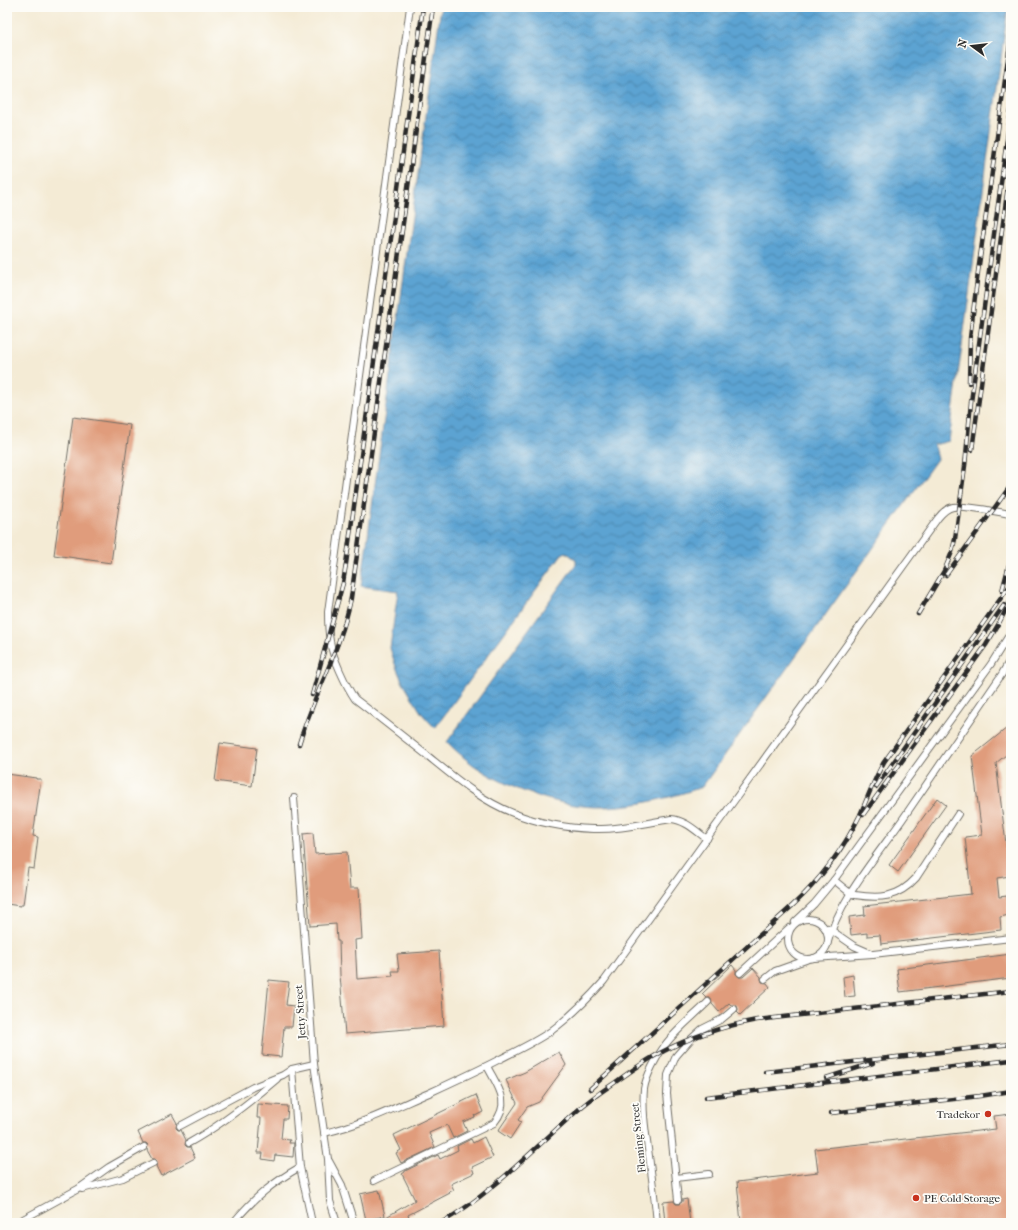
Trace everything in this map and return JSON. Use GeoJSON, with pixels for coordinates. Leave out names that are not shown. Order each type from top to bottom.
{"type":"FeatureCollection","features":[{"type":"Feature","properties":{"kind":"lane"},"geometry":{"type":"LineString","coordinates":[[410,7],[328,612],[328,626],[332,651],[347,686],[356,699],[455,778],[486,799],[512,812],[542,822],[568,827],[594,829],[625,827],[671,819],[677,820],[683,822],[707,839]]}},
{"type":"Feature","properties":{"kind":"lane"},"geometry":{"type":"LineString","coordinates":[[324,1133],[342,1129],[377,1116],[487,1066],[533,1042],[545,1034],[588,998],[604,981],[942,512],[954,507],[962,507],[1011,514]]}},
{"type":"Feature","properties":{"kind":"lane"},"geometry":{"type":"LineString","coordinates":[[740,973],[814,904],[834,880],[991,664],[1011,632]]}},
{"type":"Feature","properties":{"kind":"lane"},"geometry":{"type":"LineString","coordinates":[[765,979],[775,971],[811,959],[820,955],[824,950],[831,930],[850,893],[934,774],[1002,674],[1011,658]]}},
{"type":"Feature","properties":{"kind":"lane","name":"Jetty Street"},"geometry":{"type":"LineString","coordinates":[[294,798],[314,1064],[328,1159],[330,1201],[337,1223]]}},
{"type":"Feature","properties":{"kind":"lane"},"geometry":{"type":"LineString","coordinates":[[834,880],[850,893],[860,896],[886,896],[896,894],[903,890],[916,878],[958,814]]}},
{"type":"Feature","properties":{"kind":"lane"},"geometry":{"type":"LineString","coordinates":[[795,922],[806,918],[813,919],[820,922],[854,946],[873,954]]}},
{"type":"Feature","properties":{"kind":"lane"},"geometry":{"type":"LineString","coordinates":[[820,922],[827,932],[827,945]]}},
{"type":"Feature","properties":{"kind":"lane"},"geometry":{"type":"LineString","coordinates":[[790,927],[787,936],[787,943],[790,949],[795,955],[801,958],[811,959],[873,954],[1011,937]]}},
{"type":"Feature","properties":{"kind":"lane","name":"Fleming Street"},"geometry":{"type":"LineString","coordinates":[[658,1223],[644,1124],[644,1102],[647,1078],[665,1045],[676,1032],[708,1002]]}},
{"type":"Feature","properties":{"kind":"lane"},"geometry":{"type":"LineString","coordinates":[[678,1200],[667,1094],[669,1070],[676,1056],[696,1034],[734,1009]]}},
{"type":"Feature","properties":{"kind":"lane"},"geometry":{"type":"LineString","coordinates":[[180,1126],[253,1087],[292,1069],[314,1064]]}},
{"type":"Feature","properties":{"kind":"lane"},"geometry":{"type":"LineString","coordinates":[[374,1181],[494,1123],[501,1112],[503,1102],[495,1081],[487,1066]]}},
{"type":"Feature","properties":{"kind":"lane"},"geometry":{"type":"LineString","coordinates":[[292,1069],[300,1167],[312,1223]]}},
{"type":"Feature","properties":{"kind":"lane"},"geometry":{"type":"LineString","coordinates":[[189,1143],[209,1132],[251,1101],[283,1074]]}},
{"type":"Feature","properties":{"kind":"lane"},"geometry":{"type":"LineString","coordinates":[[16,1223],[78,1190],[109,1167],[144,1147]]}},
{"type":"Feature","properties":{"kind":"lane"},"geometry":{"type":"LineString","coordinates":[[328,1159],[342,1185],[354,1223]]}},
{"type":"Feature","properties":{"kind":"lane"},"geometry":{"type":"LineString","coordinates":[[78,1190],[122,1178],[152,1163]]}},
{"type":"Feature","properties":{"kind":"lane"},"geometry":{"type":"LineString","coordinates":[[233,1223],[243,1211],[272,1184],[300,1167]]}},
{"type":"Feature","properties":{"kind":"lane"},"geometry":{"type":"LineString","coordinates":[[676,1178],[709,1174]]}},
{"type":"Feature","properties":{"kind":"water"},"geometry":{"type":"Polygon","coordinates":[[[441,7],[1008,7],[949,441],[934,445],[937,459],[702,787],[690,791],[653,801],[629,805],[604,807],[570,804],[535,795],[501,781],[472,764],[447,742],[576,564],[576,560],[566,552],[562,554],[435,728],[422,714],[403,683],[390,648],[398,591],[361,586],[441,7]]]}},
{"type":"Feature","properties":{"kind":"building"},"geometry":{"type":"Polygon","coordinates":[[[73,417],[130,425],[111,563],[54,555],[73,417]]]}},
{"type":"Feature","properties":{"kind":"building"},"geometry":{"type":"Polygon","coordinates":[[[1007,728],[1011,733],[1011,751],[996,763],[1010,876],[997,878],[999,897],[1007,896],[1009,915],[1000,917],[1001,930],[881,944],[880,935],[867,936],[867,933],[851,935],[849,917],[865,915],[864,906],[971,894],[965,837],[982,835],[972,756],[1007,728]]]}},
{"type":"Feature","properties":{"kind":"building"},"geometry":{"type":"Polygon","coordinates":[[[220,743],[257,748],[252,786],[215,781],[220,743]]]}},
{"type":"Feature","properties":{"kind":"building"},"geometry":{"type":"Polygon","coordinates":[[[7,774],[41,779],[33,836],[38,837],[34,869],[28,868],[23,905],[20,906],[7,904],[7,774]]]}},
{"type":"Feature","properties":{"kind":"building"},"geometry":{"type":"Polygon","coordinates":[[[937,798],[946,805],[898,872],[889,865],[937,798]]]}},
{"type":"Feature","properties":{"kind":"building"},"geometry":{"type":"Polygon","coordinates":[[[313,833],[315,854],[347,852],[350,888],[359,888],[362,939],[355,940],[357,979],[393,976],[392,971],[399,971],[397,954],[439,951],[444,1026],[345,1034],[339,941],[337,941],[336,924],[310,926],[303,834],[313,833]]]}},
{"type":"Feature","properties":{"kind":"building"},"geometry":{"type":"Polygon","coordinates":[[[1011,954],[1011,978],[900,992],[897,969],[1011,954]]]}},
{"type":"Feature","properties":{"kind":"building"},"geometry":{"type":"Polygon","coordinates":[[[732,965],[739,977],[743,977],[753,968],[761,977],[762,982],[767,983],[770,987],[740,1015],[737,1012],[737,1006],[729,1003],[719,1012],[712,1004],[711,999],[706,998],[702,994],[732,965]]]}},
{"type":"Feature","properties":{"kind":"building"},"geometry":{"type":"Polygon","coordinates":[[[853,975],[855,996],[845,997],[843,977],[853,975]]]}},
{"type":"Feature","properties":{"kind":"building"},"geometry":{"type":"Polygon","coordinates":[[[269,980],[289,982],[286,1005],[294,1006],[292,1027],[284,1027],[281,1057],[262,1055],[269,980]]]}},
{"type":"Feature","properties":{"kind":"building"},"geometry":{"type":"Polygon","coordinates":[[[559,1052],[566,1065],[539,1102],[527,1107],[518,1120],[521,1122],[510,1139],[498,1131],[517,1103],[506,1080],[525,1072],[559,1052]]]}},
{"type":"Feature","properties":{"kind":"building"},"geometry":{"type":"Polygon","coordinates":[[[476,1095],[483,1112],[475,1116],[474,1115],[475,1117],[463,1122],[467,1131],[453,1138],[447,1125],[429,1133],[435,1147],[401,1163],[396,1153],[401,1150],[394,1135],[476,1095]]]}},
{"type":"Feature","properties":{"kind":"building"},"geometry":{"type":"Polygon","coordinates":[[[258,1104],[288,1106],[287,1119],[283,1119],[281,1139],[290,1140],[289,1143],[294,1143],[293,1157],[275,1155],[274,1161],[262,1159],[263,1153],[258,1153],[261,1118],[257,1118],[258,1104]]]}},
{"type":"Feature","properties":{"kind":"building"},"geometry":{"type":"Polygon","coordinates":[[[172,1114],[177,1123],[176,1128],[181,1130],[186,1140],[185,1145],[190,1147],[195,1158],[161,1176],[156,1166],[157,1161],[152,1159],[147,1150],[148,1145],[143,1143],[138,1132],[172,1114]]]}},
{"type":"Feature","properties":{"kind":"building"},"geometry":{"type":"Polygon","coordinates":[[[1011,1114],[1011,1223],[741,1223],[737,1182],[818,1172],[815,1149],[996,1129],[994,1116],[1011,1114]]]}},
{"type":"Feature","properties":{"kind":"building"},"geometry":{"type":"Polygon","coordinates":[[[484,1137],[493,1157],[472,1167],[474,1173],[451,1184],[454,1190],[408,1215],[409,1218],[401,1223],[376,1223],[415,1200],[402,1174],[405,1171],[438,1155],[440,1159],[458,1150],[457,1146],[471,1139],[473,1143],[484,1137]]]}},
{"type":"Feature","properties":{"kind":"building"},"geometry":{"type":"Polygon","coordinates":[[[379,1190],[385,1216],[366,1220],[360,1194],[379,1190]]]}},
{"type":"Feature","properties":{"kind":"building"},"geometry":{"type":"Polygon","coordinates":[[[687,1199],[690,1223],[665,1223],[663,1202],[674,1201],[676,1204],[679,1204],[682,1200],[687,1199]]]}},
{"type":"Feature","properties":{"kind":"railway"},"geometry":{"type":"LineString","coordinates":[[312,695],[343,583],[423,7]]}},
{"type":"Feature","properties":{"kind":"railway"},"geometry":{"type":"LineString","coordinates":[[299,744],[305,725],[341,635],[351,598],[433,7]]}},
{"type":"Feature","properties":{"kind":"railway"},"geometry":{"type":"LineString","coordinates":[[969,383],[970,338],[978,272],[1011,37]]}},
{"type":"Feature","properties":{"kind":"railway"},"geometry":{"type":"LineString","coordinates":[[918,614],[944,571],[952,552],[955,539],[965,466],[971,402],[1011,110]]}},
{"type":"Feature","properties":{"kind":"railway"},"geometry":{"type":"LineString","coordinates":[[972,450],[1011,164]]}},
{"type":"Feature","properties":{"kind":"railway"},"geometry":{"type":"LineString","coordinates":[[946,575],[1011,485]]}},
{"type":"Feature","properties":{"kind":"railway"},"geometry":{"type":"LineString","coordinates":[[1002,591],[1011,557]]}},
{"type":"Feature","properties":{"kind":"railway"},"geometry":{"type":"LineString","coordinates":[[590,1089],[792,906],[812,886],[839,852],[854,827],[884,762],[1011,584]]}},
{"type":"Feature","properties":{"kind":"railway"},"geometry":{"type":"LineString","coordinates":[[863,815],[986,645],[1011,600]]}},
{"type":"Feature","properties":{"kind":"railway"},"geometry":{"type":"LineString","coordinates":[[876,787],[1004,605]]}},
{"type":"Feature","properties":{"kind":"railway"},"geometry":{"type":"LineString","coordinates":[[441,1223],[478,1198],[512,1170],[592,1098],[649,1059],[695,1037],[732,1025],[757,1020],[1011,991]]}},
{"type":"Feature","properties":{"kind":"railway"},"geometry":{"type":"LineString","coordinates":[[765,1072],[1011,1044]]}},
{"type":"Feature","properties":{"kind":"railway"},"geometry":{"type":"LineString","coordinates":[[706,1097],[1011,1060]]}},
{"type":"Feature","properties":{"kind":"railway"},"geometry":{"type":"LineString","coordinates":[[826,1078],[873,1063]]}},
{"type":"Feature","properties":{"kind":"railway"},"geometry":{"type":"LineString","coordinates":[[831,1113],[980,1096],[1011,1091]]}},
{"type":"Feature","properties":{"kind":"place","name":"Tradekor"},"geometry":{"type":"Point","coordinates":[988,1114]}},
{"type":"Feature","properties":{"kind":"place","name":"PE Cold Storage"},"geometry":{"type":"Point","coordinates":[916,1198]}}]}
